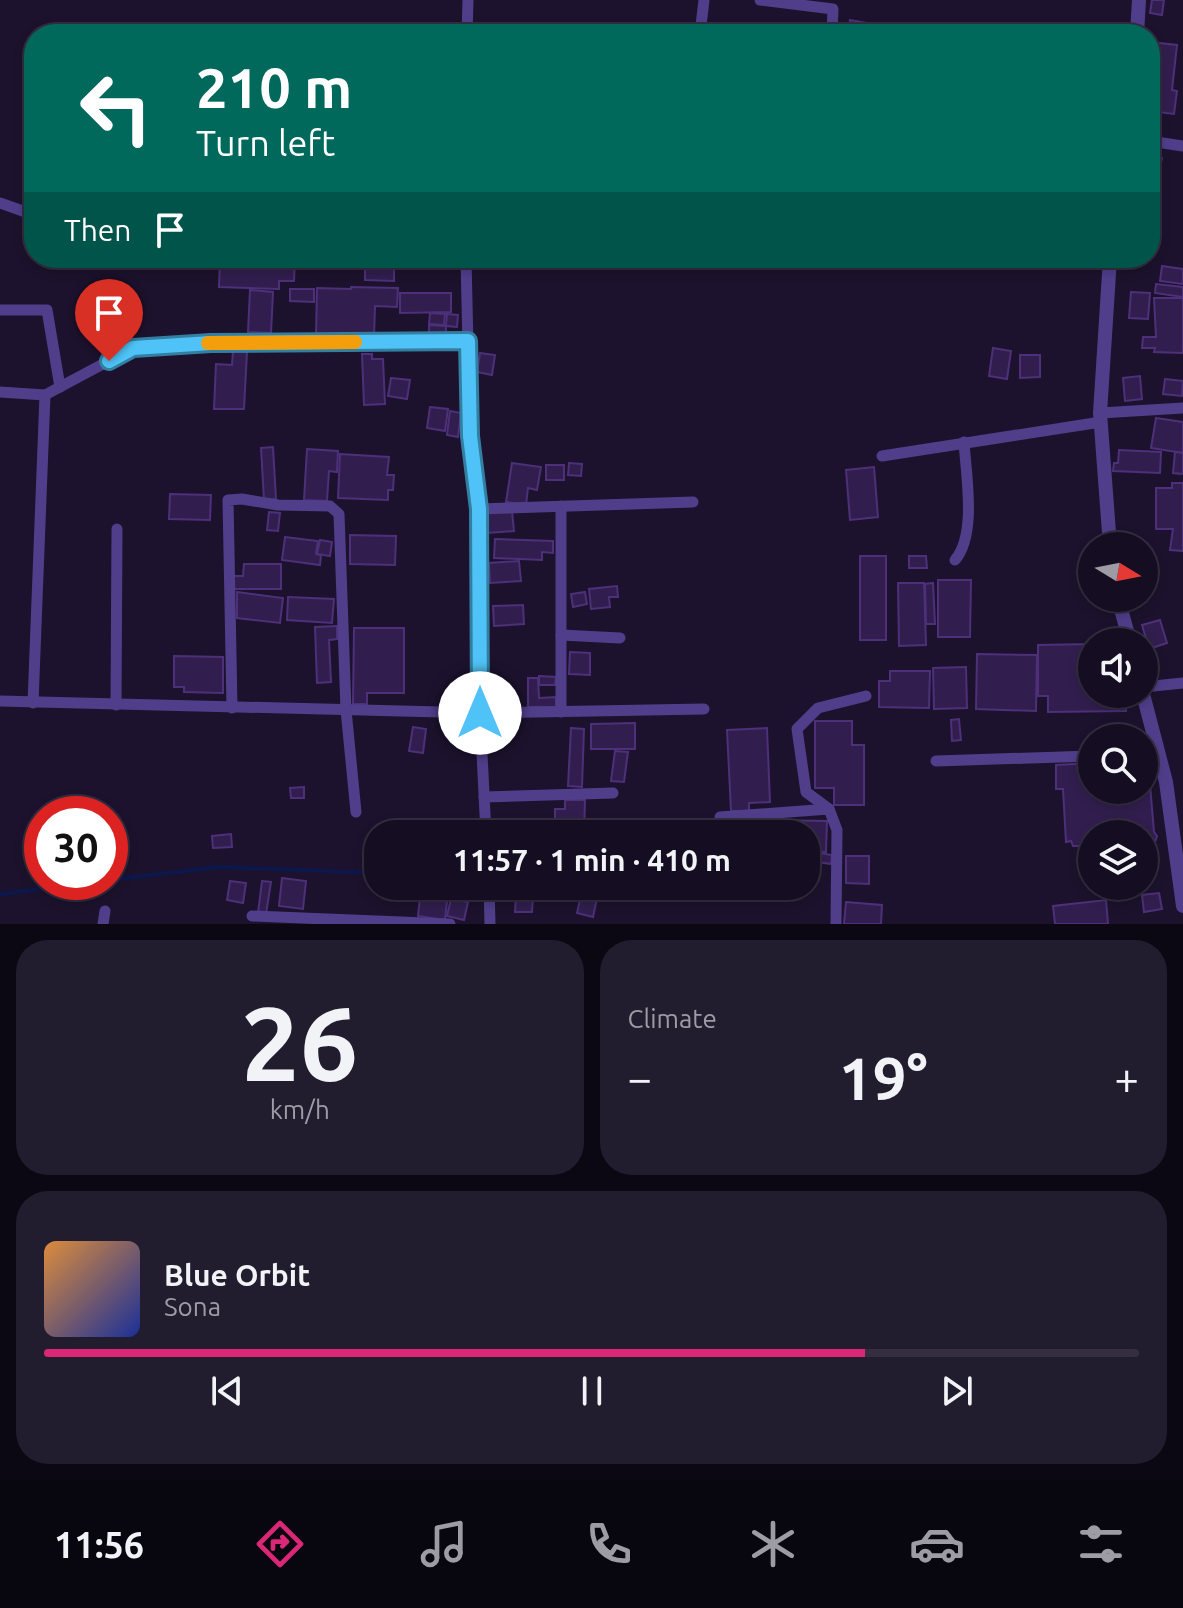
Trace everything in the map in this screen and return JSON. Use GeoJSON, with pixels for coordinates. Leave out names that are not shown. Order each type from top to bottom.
{"type":"FeatureCollection","features":[{"type":"Feature","properties":{"kind":"street"},"geometry":{"type":"LineString","coordinates":[[467,24],[468,0]]}},
{"type":"Feature","properties":{"kind":"street"},"geometry":{"type":"LineString","coordinates":[[701,24],[704,0]]}},
{"type":"Feature","properties":{"kind":"street"},"geometry":{"type":"LineString","coordinates":[[760,0],[833,9],[832,24]]}},
{"type":"Feature","properties":{"kind":"street"},"geometry":{"type":"LineString","coordinates":[[1138,24],[1139,0]]}},
{"type":"Feature","properties":{"kind":"street"},"geometry":{"type":"LineString","coordinates":[[1160,143],[1183,146]]}},
{"type":"Feature","properties":{"kind":"street"},"geometry":{"type":"LineString","coordinates":[[0,203],[24,211]]}},
{"type":"Feature","properties":{"kind":"street"},"geometry":{"type":"LineString","coordinates":[[466,268],[470,436],[479,509],[480,713],[485,820]]}},
{"type":"Feature","properties":{"kind":"street"},"geometry":{"type":"LineString","coordinates":[[1109,268],[1100,418],[1109,532]]}},
{"type":"Feature","properties":{"kind":"street"},"geometry":{"type":"LineString","coordinates":[[0,310],[47,310],[60,387]]}},
{"type":"Feature","properties":{"kind":"street"},"geometry":{"type":"LineString","coordinates":[[0,392],[45,395],[133,348],[211,343],[468,341]]}},
{"type":"Feature","properties":{"kind":"street"},"geometry":{"type":"LineString","coordinates":[[33,703],[45,395]]}},
{"type":"Feature","properties":{"kind":"street"},"geometry":{"type":"LineString","coordinates":[[882,456],[1100,418],[1183,408]]}},
{"type":"Feature","properties":{"kind":"street"},"geometry":{"type":"LineString","coordinates":[[955,560],[966,541],[968,519],[964,442]]}},
{"type":"Feature","properties":{"kind":"street"},"geometry":{"type":"LineString","coordinates":[[232,708],[228,500],[330,506],[339,514],[346,710],[356,812]]}},
{"type":"Feature","properties":{"kind":"street"},"geometry":{"type":"LineString","coordinates":[[479,509],[693,502]]}},
{"type":"Feature","properties":{"kind":"street"},"geometry":{"type":"LineString","coordinates":[[561,506],[561,712]]}},
{"type":"Feature","properties":{"kind":"street"},"geometry":{"type":"LineString","coordinates":[[116,705],[117,529]]}},
{"type":"Feature","properties":{"kind":"street"},"geometry":{"type":"LineString","coordinates":[[561,635],[620,638]]}},
{"type":"Feature","properties":{"kind":"street"},"geometry":{"type":"LineString","coordinates":[[1158,686],[1183,683]]}},
{"type":"Feature","properties":{"kind":"street"},"geometry":{"type":"LineString","coordinates":[[836,924],[837,830],[829,809],[806,792],[797,729],[818,708],[866,696]]}},
{"type":"Feature","properties":{"kind":"street"},"geometry":{"type":"LineString","coordinates":[[0,701],[480,713],[704,709]]}},
{"type":"Feature","properties":{"kind":"street"},"geometry":{"type":"LineString","coordinates":[[936,761],[1078,756]]}},
{"type":"Feature","properties":{"kind":"street"},"geometry":{"type":"LineString","coordinates":[[1158,767],[1166,782],[1183,906]]}},
{"type":"Feature","properties":{"kind":"street"},"geometry":{"type":"LineString","coordinates":[[484,797],[613,793]]}},
{"type":"Feature","properties":{"kind":"street"},"geometry":{"type":"LineString","coordinates":[[720,817],[829,809]]}},
{"type":"Feature","properties":{"kind":"street"},"geometry":{"type":"LineString","coordinates":[[489,900],[490,924]]}},
{"type":"Feature","properties":{"kind":"street"},"geometry":{"type":"LineString","coordinates":[[103,924],[105,911]]}},
{"type":"Feature","properties":{"kind":"street"},"geometry":{"type":"LineString","coordinates":[[252,916],[450,924]]}},
{"type":"Feature","properties":{"kind":"building"},"geometry":{"type":"Polygon","coordinates":[[[1152,0],[1164,0],[1162,15],[1150,13],[1152,0]]]}},
{"type":"Feature","properties":{"kind":"building"},"geometry":{"type":"Polygon","coordinates":[[[850,20],[867,23],[867,24],[849,24],[850,20]]]}},
{"type":"Feature","properties":{"kind":"building"},"geometry":{"type":"Polygon","coordinates":[[[1160,43],[1177,45],[1172,90],[1177,91],[1174,114],[1160,112],[1160,43]]]}},
{"type":"Feature","properties":{"kind":"building"},"geometry":{"type":"Polygon","coordinates":[[[1162,266],[1183,269],[1183,284],[1160,281],[1162,266]]]}},
{"type":"Feature","properties":{"kind":"building"},"geometry":{"type":"Polygon","coordinates":[[[220,268],[295,268],[294,281],[279,281],[279,289],[219,287],[220,268]]]}},
{"type":"Feature","properties":{"kind":"building"},"geometry":{"type":"Polygon","coordinates":[[[365,268],[394,268],[394,281],[365,280],[365,268]]]}},
{"type":"Feature","properties":{"kind":"building"},"geometry":{"type":"Polygon","coordinates":[[[1156,284],[1183,287],[1183,297],[1155,293],[1156,284]]]}},
{"type":"Feature","properties":{"kind":"building"},"geometry":{"type":"Polygon","coordinates":[[[317,288],[398,288],[397,307],[375,306],[374,337],[316,335],[317,288]]]}},
{"type":"Feature","properties":{"kind":"building"},"geometry":{"type":"Polygon","coordinates":[[[290,289],[314,289],[314,302],[290,301],[290,289]]]}},
{"type":"Feature","properties":{"kind":"building"},"geometry":{"type":"Polygon","coordinates":[[[250,290],[273,292],[271,333],[248,332],[250,290]]]}},
{"type":"Feature","properties":{"kind":"building"},"geometry":{"type":"Polygon","coordinates":[[[1131,292],[1150,293],[1148,319],[1129,318],[1131,292]]]}},
{"type":"Feature","properties":{"kind":"building"},"geometry":{"type":"Polygon","coordinates":[[[400,293],[451,293],[451,312],[400,313],[400,293]]]}},
{"type":"Feature","properties":{"kind":"building"},"geometry":{"type":"Polygon","coordinates":[[[1154,298],[1183,298],[1183,353],[1154,352],[1155,348],[1142,348],[1143,337],[1156,337],[1154,298]]]}},
{"type":"Feature","properties":{"kind":"building"},"geometry":{"type":"Polygon","coordinates":[[[430,313],[445,314],[444,325],[429,324],[430,313]]]}},
{"type":"Feature","properties":{"kind":"building"},"geometry":{"type":"Polygon","coordinates":[[[447,314],[458,315],[457,327],[446,326],[447,314]]]}},
{"type":"Feature","properties":{"kind":"building"},"geometry":{"type":"Polygon","coordinates":[[[429,325],[446,326],[446,335],[429,335],[429,325]]]}},
{"type":"Feature","properties":{"kind":"building"},"geometry":{"type":"Polygon","coordinates":[[[993,348],[1011,351],[1007,379],[989,376],[993,348]]]}},
{"type":"Feature","properties":{"kind":"building"},"geometry":{"type":"Polygon","coordinates":[[[233,351],[247,352],[244,409],[214,409],[216,364],[232,365],[233,351]]]}},
{"type":"Feature","properties":{"kind":"building"},"geometry":{"type":"Polygon","coordinates":[[[480,353],[495,355],[492,375],[477,372],[480,353]]]}},
{"type":"Feature","properties":{"kind":"building"},"geometry":{"type":"Polygon","coordinates":[[[362,354],[372,354],[372,359],[383,359],[385,404],[364,405],[362,354]]]}},
{"type":"Feature","properties":{"kind":"building"},"geometry":{"type":"Polygon","coordinates":[[[1020,355],[1040,355],[1040,377],[1020,378],[1020,355]]]}},
{"type":"Feature","properties":{"kind":"building"},"geometry":{"type":"Polygon","coordinates":[[[1140,376],[1142,399],[1125,401],[1123,378],[1140,376]]]}},
{"type":"Feature","properties":{"kind":"building"},"geometry":{"type":"Polygon","coordinates":[[[391,378],[410,380],[407,399],[388,396],[391,378]]]}},
{"type":"Feature","properties":{"kind":"building"},"geometry":{"type":"Polygon","coordinates":[[[1165,379],[1183,381],[1182,396],[1163,394],[1165,379]]]}},
{"type":"Feature","properties":{"kind":"building"},"geometry":{"type":"Polygon","coordinates":[[[430,407],[448,409],[445,431],[427,428],[430,407]]]}},
{"type":"Feature","properties":{"kind":"building"},"geometry":{"type":"Polygon","coordinates":[[[450,411],[461,413],[458,437],[447,435],[450,411]]]}},
{"type":"Feature","properties":{"kind":"building"},"geometry":{"type":"Polygon","coordinates":[[[1156,418],[1183,422],[1183,453],[1151,448],[1156,418]]]}},
{"type":"Feature","properties":{"kind":"building"},"geometry":{"type":"Polygon","coordinates":[[[273,447],[276,499],[264,500],[261,448],[273,447]]]}},
{"type":"Feature","properties":{"kind":"building"},"geometry":{"type":"Polygon","coordinates":[[[307,449],[338,451],[337,472],[329,471],[327,501],[304,500],[307,449]]]}},
{"type":"Feature","properties":{"kind":"building"},"geometry":{"type":"Polygon","coordinates":[[[1119,450],[1161,452],[1160,473],[1113,471],[1114,463],[1118,463],[1119,450]]]}},
{"type":"Feature","properties":{"kind":"building"},"geometry":{"type":"Polygon","coordinates":[[[1175,452],[1183,453],[1183,474],[1173,473],[1175,452]]]}},
{"type":"Feature","properties":{"kind":"building"},"geometry":{"type":"Polygon","coordinates":[[[340,454],[389,457],[387,475],[394,475],[393,490],[388,490],[388,500],[338,498],[340,454]]]}},
{"type":"Feature","properties":{"kind":"building"},"geometry":{"type":"Polygon","coordinates":[[[512,463],[541,467],[537,490],[528,488],[526,505],[506,502],[512,463]]]}},
{"type":"Feature","properties":{"kind":"building"},"geometry":{"type":"Polygon","coordinates":[[[569,463],[582,464],[581,476],[568,475],[569,463]]]}},
{"type":"Feature","properties":{"kind":"building"},"geometry":{"type":"Polygon","coordinates":[[[546,465],[564,465],[564,480],[546,480],[546,465]]]}},
{"type":"Feature","properties":{"kind":"building"},"geometry":{"type":"Polygon","coordinates":[[[874,467],[878,517],[850,520],[846,470],[874,467]]]}},
{"type":"Feature","properties":{"kind":"building"},"geometry":{"type":"Polygon","coordinates":[[[1172,483],[1183,483],[1183,551],[1170,550],[1173,529],[1156,529],[1156,488],[1172,488],[1172,483]]]}},
{"type":"Feature","properties":{"kind":"building"},"geometry":{"type":"Polygon","coordinates":[[[170,494],[211,495],[210,520],[169,519],[170,494]]]}},
{"type":"Feature","properties":{"kind":"building"},"geometry":{"type":"Polygon","coordinates":[[[512,511],[514,531],[488,533],[486,513],[512,511]]]}},
{"type":"Feature","properties":{"kind":"building"},"geometry":{"type":"Polygon","coordinates":[[[269,512],[280,513],[278,531],[267,530],[269,512]]]}},
{"type":"Feature","properties":{"kind":"building"},"geometry":{"type":"Polygon","coordinates":[[[350,535],[396,536],[395,565],[350,564],[350,535]]]}},
{"type":"Feature","properties":{"kind":"building"},"geometry":{"type":"Polygon","coordinates":[[[285,537],[318,541],[316,554],[321,555],[320,565],[282,560],[285,537]]]}},
{"type":"Feature","properties":{"kind":"building"},"geometry":{"type":"Polygon","coordinates":[[[495,539],[553,541],[553,553],[542,552],[542,560],[494,558],[495,539]]]}},
{"type":"Feature","properties":{"kind":"building"},"geometry":{"type":"Polygon","coordinates":[[[320,540],[332,542],[330,556],[317,554],[320,540]]]}},
{"type":"Feature","properties":{"kind":"building"},"geometry":{"type":"Polygon","coordinates":[[[860,556],[886,556],[886,640],[860,640],[860,556]]]}},
{"type":"Feature","properties":{"kind":"building"},"geometry":{"type":"Polygon","coordinates":[[[909,556],[926,556],[927,568],[909,568],[909,556]]]}},
{"type":"Feature","properties":{"kind":"building"},"geometry":{"type":"Polygon","coordinates":[[[519,561],[521,581],[490,583],[489,563],[519,561]]]}},
{"type":"Feature","properties":{"kind":"building"},"geometry":{"type":"Polygon","coordinates":[[[244,564],[281,564],[281,589],[233,589],[233,576],[243,576],[244,564]]]}},
{"type":"Feature","properties":{"kind":"building"},"geometry":{"type":"Polygon","coordinates":[[[938,580],[971,580],[970,637],[938,637],[938,580]]]}},
{"type":"Feature","properties":{"kind":"building"},"geometry":{"type":"Polygon","coordinates":[[[898,583],[924,583],[926,645],[899,646],[898,583]]]}},
{"type":"Feature","properties":{"kind":"building"},"geometry":{"type":"Polygon","coordinates":[[[933,583],[935,624],[926,624],[925,584],[933,583]]]}},
{"type":"Feature","properties":{"kind":"building"},"geometry":{"type":"Polygon","coordinates":[[[617,586],[618,597],[609,597],[610,607],[591,609],[589,589],[617,586]]]}},
{"type":"Feature","properties":{"kind":"building"},"geometry":{"type":"Polygon","coordinates":[[[237,592],[283,598],[280,623],[237,618],[237,592]]]}},
{"type":"Feature","properties":{"kind":"building"},"geometry":{"type":"Polygon","coordinates":[[[585,592],[587,604],[573,607],[571,594],[585,592]]]}},
{"type":"Feature","properties":{"kind":"building"},"geometry":{"type":"Polygon","coordinates":[[[288,597],[334,599],[332,623],[287,620],[288,597]]]}},
{"type":"Feature","properties":{"kind":"building"},"geometry":{"type":"Polygon","coordinates":[[[523,605],[524,624],[494,626],[493,606],[523,605]]]}},
{"type":"Feature","properties":{"kind":"building"},"geometry":{"type":"Polygon","coordinates":[[[1160,620],[1167,643],[1158,646],[1158,628],[1143,628],[1142,625],[1160,620]]]}},
{"type":"Feature","properties":{"kind":"building"},"geometry":{"type":"Polygon","coordinates":[[[337,626],[337,639],[329,640],[331,682],[317,683],[315,627],[337,626]]]}},
{"type":"Feature","properties":{"kind":"building"},"geometry":{"type":"Polygon","coordinates":[[[354,628],[404,628],[404,693],[367,693],[367,704],[353,704],[354,628]]]}},
{"type":"Feature","properties":{"kind":"building"},"geometry":{"type":"Polygon","coordinates":[[[1078,644],[1078,708],[1126,708],[1126,711],[1048,712],[1048,696],[1038,696],[1038,645],[1078,644]]]}},
{"type":"Feature","properties":{"kind":"building"},"geometry":{"type":"Polygon","coordinates":[[[570,652],[590,653],[590,675],[569,674],[570,652]]]}},
{"type":"Feature","properties":{"kind":"building"},"geometry":{"type":"Polygon","coordinates":[[[977,654],[1037,655],[1036,711],[976,709],[977,654]]]}},
{"type":"Feature","properties":{"kind":"building"},"geometry":{"type":"Polygon","coordinates":[[[174,656],[223,657],[223,693],[184,692],[184,687],[174,687],[174,656]]]}},
{"type":"Feature","properties":{"kind":"building"},"geometry":{"type":"Polygon","coordinates":[[[966,667],[967,708],[934,709],[933,668],[966,667]]]}},
{"type":"Feature","properties":{"kind":"building"},"geometry":{"type":"Polygon","coordinates":[[[890,671],[930,671],[929,708],[879,707],[879,681],[890,681],[890,671]]]}},
{"type":"Feature","properties":{"kind":"building"},"geometry":{"type":"Polygon","coordinates":[[[539,676],[556,677],[555,685],[539,685],[539,676]]]}},
{"type":"Feature","properties":{"kind":"building"},"geometry":{"type":"Polygon","coordinates":[[[528,678],[538,678],[539,698],[556,697],[556,707],[528,707],[528,678]]]}},
{"type":"Feature","properties":{"kind":"building"},"geometry":{"type":"Polygon","coordinates":[[[959,719],[961,740],[952,741],[951,720],[959,719]]]}},
{"type":"Feature","properties":{"kind":"building"},"geometry":{"type":"Polygon","coordinates":[[[815,721],[852,721],[852,745],[864,745],[864,805],[834,805],[834,788],[815,788],[815,721]]]}},
{"type":"Feature","properties":{"kind":"building"},"geometry":{"type":"Polygon","coordinates":[[[635,723],[635,749],[591,749],[591,724],[635,723]]]}},
{"type":"Feature","properties":{"kind":"building"},"geometry":{"type":"Polygon","coordinates":[[[413,727],[426,729],[423,753],[409,751],[413,727]]]}},
{"type":"Feature","properties":{"kind":"building"},"geometry":{"type":"Polygon","coordinates":[[[571,728],[584,729],[582,787],[568,786],[571,728]]]}},
{"type":"Feature","properties":{"kind":"building"},"geometry":{"type":"Polygon","coordinates":[[[767,728],[770,802],[749,803],[749,811],[731,811],[727,730],[767,728]]]}},
{"type":"Feature","properties":{"kind":"building"},"geometry":{"type":"Polygon","coordinates":[[[615,751],[628,752],[624,782],[611,781],[615,751]]]}},
{"type":"Feature","properties":{"kind":"building"},"geometry":{"type":"Polygon","coordinates":[[[1078,764],[1078,804],[1152,804],[1153,820],[1078,820],[1078,846],[1073,846],[1071,841],[1066,842],[1063,789],[1056,789],[1056,765],[1078,764]]]}},
{"type":"Feature","properties":{"kind":"building"},"geometry":{"type":"Polygon","coordinates":[[[304,787],[304,798],[291,798],[290,788],[304,787]]]}},
{"type":"Feature","properties":{"kind":"building"},"geometry":{"type":"Polygon","coordinates":[[[565,800],[585,800],[584,820],[555,820],[555,809],[565,809],[565,800]]]}},
{"type":"Feature","properties":{"kind":"building"},"geometry":{"type":"Polygon","coordinates":[[[820,821],[827,821],[826,852],[820,852],[820,821]]]}},
{"type":"Feature","properties":{"kind":"building"},"geometry":{"type":"Polygon","coordinates":[[[231,834],[232,847],[213,848],[212,836],[231,834]]]}},
{"type":"Feature","properties":{"kind":"building"},"geometry":{"type":"Polygon","coordinates":[[[820,853],[832,855],[831,864],[820,862],[820,853]]]}},
{"type":"Feature","properties":{"kind":"building"},"geometry":{"type":"Polygon","coordinates":[[[846,856],[869,856],[869,884],[846,883],[846,856]]]}},
{"type":"Feature","properties":{"kind":"building"},"geometry":{"type":"Polygon","coordinates":[[[282,878],[306,881],[303,909],[279,906],[282,878]]]}},
{"type":"Feature","properties":{"kind":"building"},"geometry":{"type":"Polygon","coordinates":[[[230,881],[246,883],[243,903],[227,900],[230,881]]]}},
{"type":"Feature","properties":{"kind":"building"},"geometry":{"type":"Polygon","coordinates":[[[262,881],[271,882],[266,914],[258,913],[262,881]]]}},
{"type":"Feature","properties":{"kind":"building"},"geometry":{"type":"Polygon","coordinates":[[[1158,893],[1162,909],[1144,912],[1143,900],[1158,900],[1158,893]]]}},
{"type":"Feature","properties":{"kind":"building"},"geometry":{"type":"Polygon","coordinates":[[[420,900],[447,901],[445,920],[418,916],[420,900]]]}},
{"type":"Feature","properties":{"kind":"building"},"geometry":{"type":"Polygon","coordinates":[[[451,900],[468,902],[464,920],[447,916],[451,900]]]}},
{"type":"Feature","properties":{"kind":"building"},"geometry":{"type":"Polygon","coordinates":[[[516,900],[533,900],[532,912],[515,912],[516,900]]]}},
{"type":"Feature","properties":{"kind":"building"},"geometry":{"type":"Polygon","coordinates":[[[580,900],[597,900],[593,917],[577,913],[580,900]]]}},
{"type":"Feature","properties":{"kind":"building"},"geometry":{"type":"Polygon","coordinates":[[[1106,900],[1108,924],[1055,924],[1053,906],[1106,900]]]}},
{"type":"Feature","properties":{"kind":"building"},"geometry":{"type":"Polygon","coordinates":[[[846,902],[882,905],[881,924],[844,924],[846,902]]]}},
{"type":"Feature","properties":{"kind":"waterway"},"geometry":{"type":"LineString","coordinates":[[128,878],[218,867],[364,872]]}},
{"type":"Feature","properties":{"kind":"waterway"},"geometry":{"type":"LineString","coordinates":[[0,894],[24,891]]}},
{"type":"Feature","properties":{"kind":"slow traffic"},"geometry":{"type":"LineString","coordinates":[[208,343],[355,342]]}},
{"type":"Feature","properties":{"kind":"route"},"geometry":{"type":"LineString","coordinates":[[109,361],[133,348],[211,343],[468,341],[470,436],[479,509],[480,713]]}}]}
